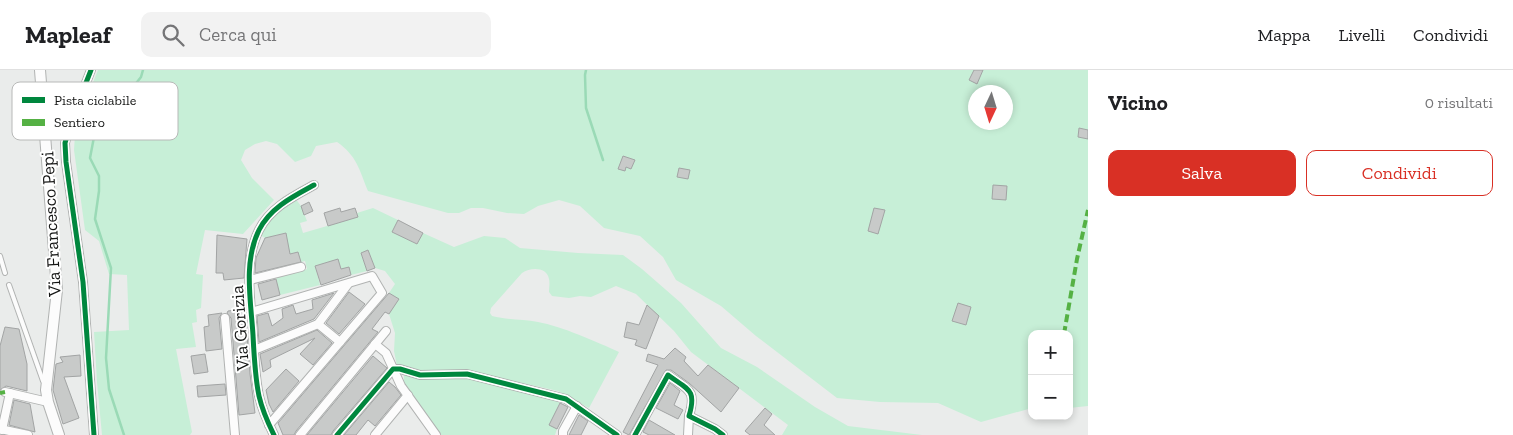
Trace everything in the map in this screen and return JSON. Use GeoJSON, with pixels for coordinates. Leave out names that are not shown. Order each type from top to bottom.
{"type":"FeatureCollection","features":[{"type":"Feature","properties":{"kind":"main road","name":"Via Francesco Pepi"},"geometry":{"type":"LineString","coordinates":[[45,140],[57,290],[46,390],[59,435]]}},
{"type":"Feature","properties":{"kind":"street"},"geometry":{"type":"LineString","coordinates":[[86,82],[91,70]]}},
{"type":"Feature","properties":{"kind":"street"},"geometry":{"type":"LineString","coordinates":[[66,140],[76,239],[83,282],[94,435]]}},
{"type":"Feature","properties":{"kind":"street","name":"Via Gorizia"},"geometry":{"type":"LineString","coordinates":[[274,435],[259,396],[251,312],[250,260],[259,230],[268,217],[280,204],[314,185]]}},
{"type":"Feature","properties":{"kind":"street"},"geometry":{"type":"LineString","coordinates":[[250,280],[301,267]]}},
{"type":"Feature","properties":{"kind":"street"},"geometry":{"type":"LineString","coordinates":[[251,312],[372,276],[382,293],[269,425]]}},
{"type":"Feature","properties":{"kind":"street"},"geometry":{"type":"LineString","coordinates":[[254,350],[318,324],[348,284]]}},
{"type":"Feature","properties":{"kind":"street"},"geometry":{"type":"LineString","coordinates":[[225,318],[234,435]]}},
{"type":"Feature","properties":{"kind":"street"},"geometry":{"type":"LineString","coordinates":[[318,324],[340,342]]}},
{"type":"Feature","properties":{"kind":"street"},"geometry":{"type":"LineString","coordinates":[[300,435],[386,330]]}},
{"type":"Feature","properties":{"kind":"street"},"geometry":{"type":"LineString","coordinates":[[375,344],[386,353],[401,386],[436,435]]}},
{"type":"Feature","properties":{"kind":"street"},"geometry":{"type":"LineString","coordinates":[[338,435],[393,370],[400,369],[420,375],[467,374],[557,396],[577,406],[617,435]]}},
{"type":"Feature","properties":{"kind":"street"},"geometry":{"type":"LineString","coordinates":[[635,435],[668,375],[692,393],[688,435]]}},
{"type":"Feature","properties":{"kind":"street"},"geometry":{"type":"LineString","coordinates":[[28,435],[1,429],[8,393],[48,402]]}},
{"type":"Feature","properties":{"kind":"street"},"geometry":{"type":"LineString","coordinates":[[375,435],[408,395]]}},
{"type":"Feature","properties":{"kind":"street"},"geometry":{"type":"LineString","coordinates":[[563,435],[563,431],[577,406]]}},
{"type":"Feature","properties":{"kind":"street"},"geometry":{"type":"LineString","coordinates":[[689,416],[723,435]]}},
{"type":"Feature","properties":{"kind":"lane"},"geometry":{"type":"LineString","coordinates":[[0,256],[5,273]]}},
{"type":"Feature","properties":{"kind":"lane"},"geometry":{"type":"LineString","coordinates":[[9,285],[46,390]]}},
{"type":"Feature","properties":{"kind":"green space"},"geometry":{"type":"Polygon","coordinates":[[[98,70],[1088,70],[1088,406],[1073,408],[1073,330],[1028,330],[1028,409],[981,422],[938,403],[880,402],[837,398],[756,336],[721,306],[676,280],[663,257],[640,236],[604,228],[580,206],[559,200],[538,206],[524,214],[483,208],[471,208],[459,213],[448,213],[368,191],[353,158],[337,142],[316,146],[311,156],[295,162],[277,144],[266,141],[255,144],[245,150],[241,160],[252,178],[274,200],[243,234],[205,230],[196,274],[203,275],[201,308],[196,310],[197,322],[192,323],[196,347],[176,349],[192,432],[190,435],[102,435],[94,332],[129,330],[127,275],[109,274],[99,241],[85,230],[74,150],[75,140],[178,140],[178,82],[93,82],[98,70]]]}},
{"type":"Feature","properties":{"kind":"green space"},"geometry":{"type":"Polygon","coordinates":[[[295,198],[301,206],[307,221],[300,223],[303,233],[358,217],[357,213],[373,208],[398,220],[392,232],[417,244],[423,233],[454,247],[484,236],[505,238],[520,248],[623,255],[681,303],[721,348],[757,367],[815,407],[848,426],[922,435],[782,435],[788,425],[691,352],[674,331],[636,294],[616,286],[591,297],[569,298],[552,296],[549,292],[548,275],[538,269],[522,273],[491,308],[490,313],[492,316],[532,321],[557,327],[619,352],[589,408],[558,391],[469,371],[419,371],[397,366],[394,351],[395,333],[389,314],[399,299],[389,293],[395,284],[385,271],[375,268],[368,251],[361,253],[367,271],[351,275],[349,267],[341,269],[337,260],[315,266],[320,285],[280,295],[276,278],[307,269],[305,261],[301,262],[298,252],[258,262],[259,254],[289,247],[285,233],[265,238],[260,235],[271,217],[295,198]]]}},
{"type":"Feature","properties":{"kind":"green space"},"geometry":{"type":"Polygon","coordinates":[[[404,375],[419,378],[468,377],[557,399],[560,402],[550,425],[557,429],[555,435],[441,435],[404,387],[404,375]]]}},
{"type":"Feature","properties":{"kind":"building"},"geometry":{"type":"Polygon","coordinates":[[[974,70],[983,70],[977,84],[969,80],[974,70]]]}},
{"type":"Feature","properties":{"kind":"building"},"geometry":{"type":"Polygon","coordinates":[[[1079,128],[1088,130],[1088,139],[1078,137],[1079,128]]]}},
{"type":"Feature","properties":{"kind":"building"},"geometry":{"type":"Polygon","coordinates":[[[623,156],[635,160],[631,169],[626,167],[625,171],[618,169],[623,156]]]}},
{"type":"Feature","properties":{"kind":"building"},"geometry":{"type":"Polygon","coordinates":[[[679,168],[690,170],[688,179],[677,177],[679,168]]]}},
{"type":"Feature","properties":{"kind":"building"},"geometry":{"type":"Polygon","coordinates":[[[993,185],[1007,186],[1006,200],[992,199],[993,185]]]}},
{"type":"Feature","properties":{"kind":"building"},"geometry":{"type":"Polygon","coordinates":[[[309,202],[313,211],[304,215],[301,206],[309,202]]]}},
{"type":"Feature","properties":{"kind":"building"},"geometry":{"type":"Polygon","coordinates":[[[340,208],[341,212],[355,208],[358,217],[328,226],[324,213],[340,208]]]}},
{"type":"Feature","properties":{"kind":"building"},"geometry":{"type":"Polygon","coordinates":[[[874,208],[885,210],[878,234],[868,231],[874,208]]]}},
{"type":"Feature","properties":{"kind":"building"},"geometry":{"type":"Polygon","coordinates":[[[398,220],[423,233],[417,244],[392,232],[398,220]]]}},
{"type":"Feature","properties":{"kind":"building"},"geometry":{"type":"Polygon","coordinates":[[[286,233],[290,254],[298,252],[301,262],[255,273],[256,258],[265,238],[286,233]]]}},
{"type":"Feature","properties":{"kind":"building"},"geometry":{"type":"Polygon","coordinates":[[[217,235],[247,239],[244,278],[224,280],[223,273],[216,273],[217,235]]]}},
{"type":"Feature","properties":{"kind":"building"},"geometry":{"type":"Polygon","coordinates":[[[368,250],[375,268],[367,271],[361,253],[368,250]]]}},
{"type":"Feature","properties":{"kind":"building"},"geometry":{"type":"Polygon","coordinates":[[[338,259],[341,269],[349,267],[351,275],[321,285],[315,266],[338,259]]]}},
{"type":"Feature","properties":{"kind":"building"},"geometry":{"type":"Polygon","coordinates":[[[276,279],[280,295],[262,300],[258,284],[276,279]]]}},
{"type":"Feature","properties":{"kind":"building"},"geometry":{"type":"Polygon","coordinates":[[[349,292],[365,304],[339,334],[326,323],[349,292]]]}},
{"type":"Feature","properties":{"kind":"building"},"geometry":{"type":"Polygon","coordinates":[[[334,293],[314,319],[259,342],[257,316],[268,313],[272,326],[283,318],[282,309],[293,305],[296,314],[313,309],[312,300],[334,293]]]}},
{"type":"Feature","properties":{"kind":"building"},"geometry":{"type":"Polygon","coordinates":[[[389,293],[399,299],[389,314],[385,312],[372,329],[378,332],[294,435],[283,435],[278,423],[389,293]]]}},
{"type":"Feature","properties":{"kind":"building"},"geometry":{"type":"Polygon","coordinates":[[[958,303],[971,307],[966,325],[952,321],[958,303]]]}},
{"type":"Feature","properties":{"kind":"building"},"geometry":{"type":"Polygon","coordinates":[[[647,305],[659,316],[646,349],[635,345],[637,340],[624,337],[627,322],[639,325],[647,305]]]}},
{"type":"Feature","properties":{"kind":"building"},"geometry":{"type":"Polygon","coordinates":[[[245,309],[255,413],[239,415],[231,318],[227,313],[228,311],[245,309]]]}},
{"type":"Feature","properties":{"kind":"building"},"geometry":{"type":"Polygon","coordinates":[[[222,313],[219,318],[222,349],[206,351],[204,327],[209,326],[208,315],[222,313]]]}},
{"type":"Feature","properties":{"kind":"building"},"geometry":{"type":"Polygon","coordinates":[[[5,327],[19,329],[27,364],[27,391],[6,386],[0,390],[0,346],[5,327]]]}},
{"type":"Feature","properties":{"kind":"building"},"geometry":{"type":"Polygon","coordinates":[[[317,330],[332,343],[313,365],[300,354],[315,338],[270,360],[271,367],[263,372],[260,354],[317,330]]]}},
{"type":"Feature","properties":{"kind":"building"},"geometry":{"type":"Polygon","coordinates":[[[675,348],[686,357],[684,361],[698,376],[708,365],[739,388],[721,412],[689,383],[671,370],[666,370],[629,435],[623,432],[658,365],[646,361],[648,354],[664,359],[675,348]]]}},
{"type":"Feature","properties":{"kind":"building"},"geometry":{"type":"Polygon","coordinates":[[[205,354],[208,372],[194,374],[191,356],[205,354]]]}},
{"type":"Feature","properties":{"kind":"building"},"geometry":{"type":"Polygon","coordinates":[[[80,355],[81,376],[64,377],[79,418],[63,424],[53,390],[56,364],[63,362],[60,357],[80,355]]]}},
{"type":"Feature","properties":{"kind":"building"},"geometry":{"type":"Polygon","coordinates":[[[373,356],[387,368],[331,435],[307,435],[373,356]]]}},
{"type":"Feature","properties":{"kind":"building"},"geometry":{"type":"Polygon","coordinates":[[[286,369],[299,381],[273,412],[266,390],[286,369]]]}},
{"type":"Feature","properties":{"kind":"building"},"geometry":{"type":"Polygon","coordinates":[[[389,382],[401,395],[375,426],[368,420],[356,435],[344,435],[389,382]]]}},
{"type":"Feature","properties":{"kind":"building"},"geometry":{"type":"Polygon","coordinates":[[[670,383],[680,391],[674,405],[683,410],[678,419],[656,408],[670,383]]]}},
{"type":"Feature","properties":{"kind":"building"},"geometry":{"type":"Polygon","coordinates":[[[225,384],[226,395],[198,397],[197,386],[225,384]]]}},
{"type":"Feature","properties":{"kind":"building"},"geometry":{"type":"Polygon","coordinates":[[[14,400],[30,404],[35,432],[9,425],[14,400]]]}},
{"type":"Feature","properties":{"kind":"building"},"geometry":{"type":"Polygon","coordinates":[[[560,403],[568,407],[557,429],[549,425],[560,403]]]}},
{"type":"Feature","properties":{"kind":"building"},"geometry":{"type":"Polygon","coordinates":[[[765,408],[772,414],[764,425],[775,435],[750,435],[745,431],[765,408]]]}},
{"type":"Feature","properties":{"kind":"building"},"geometry":{"type":"Polygon","coordinates":[[[579,415],[588,421],[581,435],[569,435],[579,415]]]}},
{"type":"Feature","properties":{"kind":"building"},"geometry":{"type":"Polygon","coordinates":[[[649,420],[675,435],[649,435],[643,432],[649,420]]]}},
{"type":"Feature","properties":{"kind":"waterway"},"geometry":{"type":"LineString","coordinates":[[137,82],[143,70]]}},
{"type":"Feature","properties":{"kind":"waterway"},"geometry":{"type":"LineString","coordinates":[[586,70],[586,108],[603,160]]}},
{"type":"Feature","properties":{"kind":"waterway"},"geometry":{"type":"LineString","coordinates":[[93,140],[90,158],[99,176],[95,219],[111,268],[106,358],[109,389],[124,435]]}},
{"type":"Feature","properties":{"kind":"marked path"},"geometry":{"type":"LineString","coordinates":[[1065,330],[1088,210]]}},
{"type":"Feature","properties":{"kind":"marked path"},"geometry":{"type":"LineString","coordinates":[[0,393],[5,392]]}},
{"type":"Feature","properties":{"kind":"cycle path"},"geometry":{"type":"LineString","coordinates":[[86,82],[91,70]]}},
{"type":"Feature","properties":{"kind":"cycle path"},"geometry":{"type":"LineString","coordinates":[[66,140],[66,162],[83,282],[94,435]]}},
{"type":"Feature","properties":{"kind":"cycle path"},"geometry":{"type":"LineString","coordinates":[[274,435],[267,421],[259,396],[255,366],[249,282],[251,255],[259,230],[269,215],[282,204],[314,185]]}},
{"type":"Feature","properties":{"kind":"cycle path"},"geometry":{"type":"LineString","coordinates":[[337,435],[393,369],[400,369],[420,375],[467,374],[566,399],[617,435]]}},
{"type":"Feature","properties":{"kind":"cycle path"},"geometry":{"type":"LineString","coordinates":[[635,435],[668,375],[689,391],[692,400],[689,416],[723,435]]}}]}
